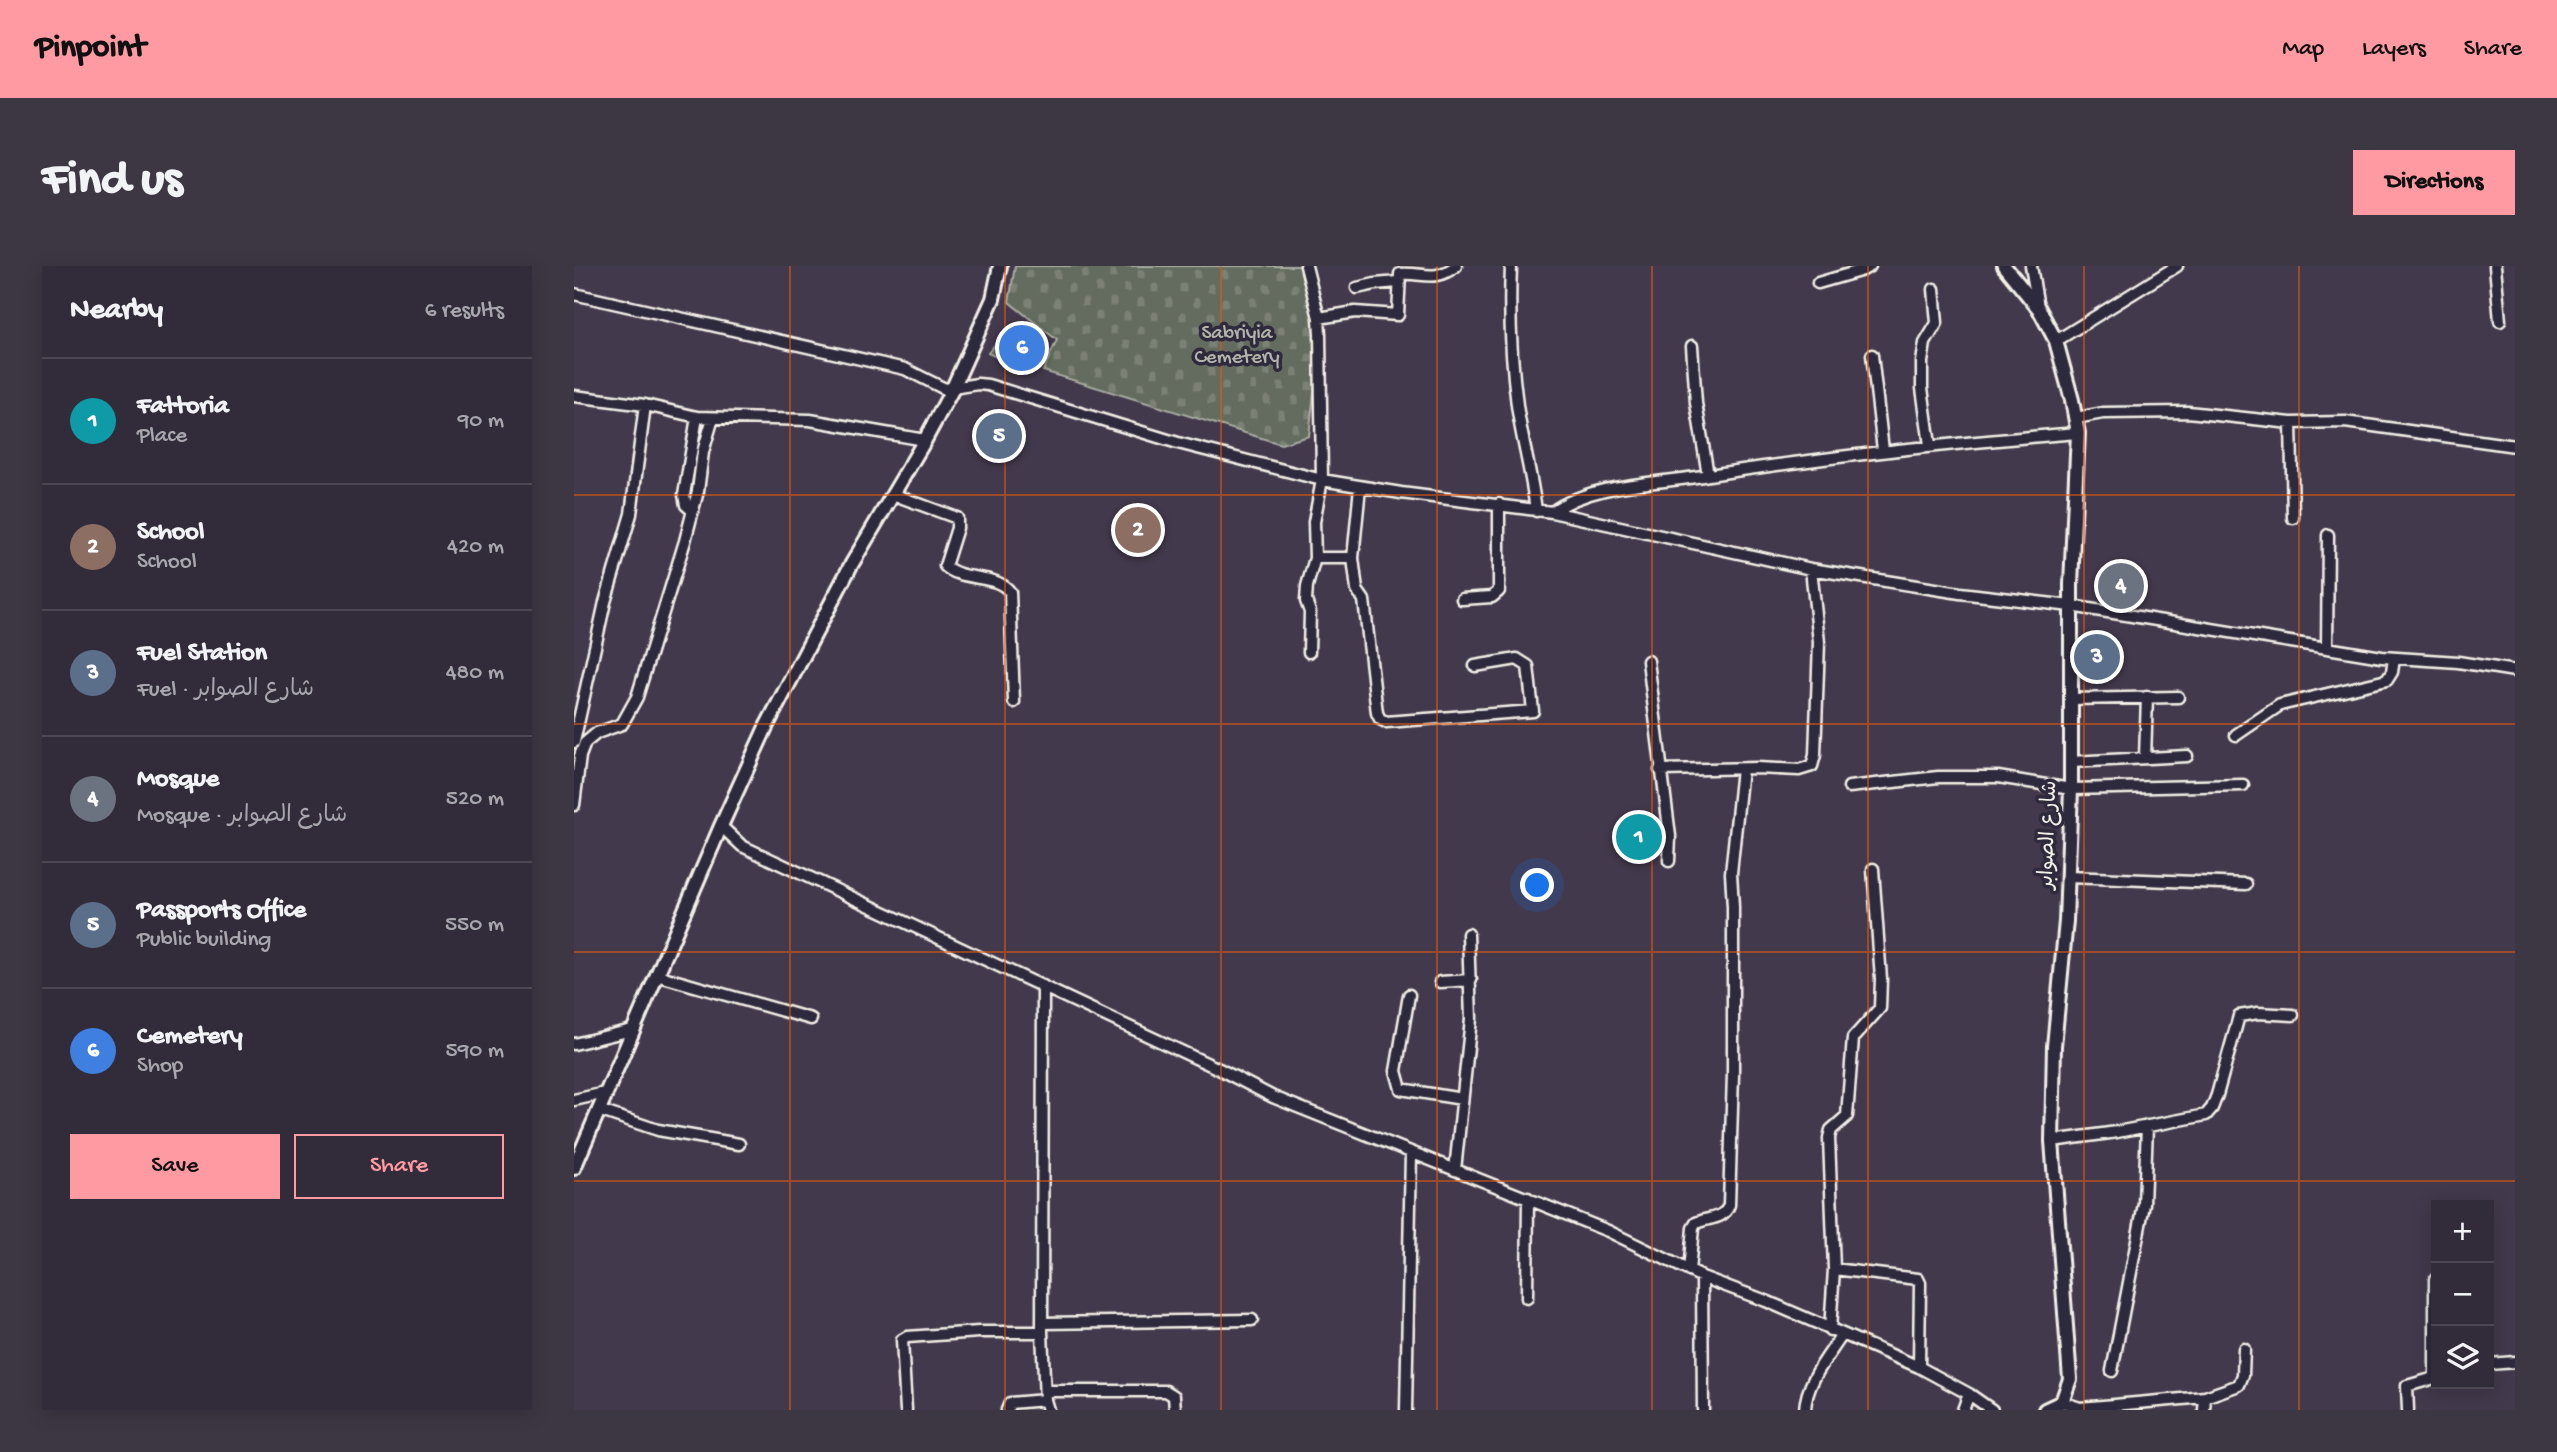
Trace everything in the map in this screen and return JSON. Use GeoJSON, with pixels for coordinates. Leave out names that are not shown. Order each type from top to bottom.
{"type":"FeatureCollection","features":[{"type":"Feature","properties":{"kind":"street"},"geometry":{"type":"LineString","coordinates":[[574,1168],[766,727],[850,567],[952,390],[993,299],[1000,266]]}},
{"type":"Feature","properties":{"kind":"street"},"geometry":{"type":"LineString","coordinates":[[1306,266],[1319,318],[1322,480],[1314,522],[1315,558],[1307,586],[1306,601],[1310,612],[1309,652]]}},
{"type":"Feature","properties":{"kind":"street"},"geometry":{"type":"LineString","coordinates":[[1319,318],[1355,312],[1398,315],[1398,282],[1401,274],[1434,277],[1446,274],[1456,266]]}},
{"type":"Feature","properties":{"kind":"street"},"geometry":{"type":"LineString","coordinates":[[1511,266],[1509,327],[1514,382],[1536,511]]}},
{"type":"Feature","properties":{"kind":"street"},"geometry":{"type":"LineString","coordinates":[[1818,283],[1863,271],[1870,266]]}},
{"type":"Feature","properties":{"kind":"street","name":"شارع الصوابر"},"geometry":{"type":"LineString","coordinates":[[2004,266],[2039,309],[2056,341],[2078,433],[2071,606],[2068,877],[2054,1046],[2052,1141],[2070,1363],[2067,1392],[2062,1402]]}},
{"type":"Feature","properties":{"kind":"street"},"geometry":{"type":"LineString","coordinates":[[2031,266],[2039,309]]}},
{"type":"Feature","properties":{"kind":"street"},"geometry":{"type":"LineString","coordinates":[[2056,341],[2177,266]]}},
{"type":"Feature","properties":{"kind":"street"},"geometry":{"type":"LineString","coordinates":[[2495,266],[2500,321]]}},
{"type":"Feature","properties":{"kind":"street"},"geometry":{"type":"LineString","coordinates":[[1357,288],[1398,282]]}},
{"type":"Feature","properties":{"kind":"street"},"geometry":{"type":"LineString","coordinates":[[1930,445],[1922,388],[1922,362],[1926,343],[1937,323],[1934,289]]}},
{"type":"Feature","properties":{"kind":"street"},"geometry":{"type":"LineString","coordinates":[[574,294],[905,369],[939,387],[952,390],[978,384],[988,385],[1189,446],[1322,480],[1552,512],[1811,569],[1964,593],[2071,606],[2394,659],[2458,662],[2515,671]]}},
{"type":"Feature","properties":{"kind":"street"},"geometry":{"type":"LineString","coordinates":[[1692,346],[1696,403],[1708,475]]}},
{"type":"Feature","properties":{"kind":"street"},"geometry":{"type":"LineString","coordinates":[[1872,355],[1883,450]]}},
{"type":"Feature","properties":{"kind":"street"},"geometry":{"type":"LineString","coordinates":[[574,396],[645,405],[697,417],[810,420],[925,440]]}},
{"type":"Feature","properties":{"kind":"street"},"geometry":{"type":"LineString","coordinates":[[574,742],[605,602],[631,514],[645,405]]}},
{"type":"Feature","properties":{"kind":"street"},"geometry":{"type":"LineString","coordinates":[[2076,418],[2103,413],[2188,412],[2291,423],[2345,422],[2515,446]]}},
{"type":"Feature","properties":{"kind":"street"},"geometry":{"type":"LineString","coordinates":[[693,511],[686,505],[684,495],[697,417]]}},
{"type":"Feature","properties":{"kind":"street"},"geometry":{"type":"LineString","coordinates":[[574,805],[580,756],[585,743],[597,733],[622,724],[634,705],[693,511],[702,459],[713,418]]}},
{"type":"Feature","properties":{"kind":"street"},"geometry":{"type":"LineString","coordinates":[[2291,423],[2293,518]]}},
{"type":"Feature","properties":{"kind":"street"},"geometry":{"type":"LineString","coordinates":[[1552,512],[1578,496],[1708,475],[1883,450],[2078,433]]}},
{"type":"Feature","properties":{"kind":"street"},"geometry":{"type":"LineString","coordinates":[[1360,487],[1353,558],[1357,590],[1364,600],[1377,713],[1380,719],[1386,722],[1533,711],[1528,666],[1517,659],[1475,666]]}},
{"type":"Feature","properties":{"kind":"street"},"geometry":{"type":"LineString","coordinates":[[892,494],[957,518],[958,523],[945,566],[953,572],[1002,584],[1010,592],[1014,702]]}},
{"type":"Feature","properties":{"kind":"street"},"geometry":{"type":"LineString","coordinates":[[1462,599],[1492,597],[1499,592],[1499,504]]}},
{"type":"Feature","properties":{"kind":"street"},"geometry":{"type":"LineString","coordinates":[[2327,648],[2328,535]]}},
{"type":"Feature","properties":{"kind":"street"},"geometry":{"type":"LineString","coordinates":[[1315,558],[1353,558]]}},
{"type":"Feature","properties":{"kind":"street"},"geometry":{"type":"LineString","coordinates":[[1660,770],[1800,770],[1812,766],[1815,762],[1819,642],[1811,569]]}},
{"type":"Feature","properties":{"kind":"street"},"geometry":{"type":"LineString","coordinates":[[2236,735],[2280,705],[2387,680],[2392,672],[2394,659]]}},
{"type":"Feature","properties":{"kind":"street"},"geometry":{"type":"LineString","coordinates":[[1648,661],[1670,836],[1669,861]]}},
{"type":"Feature","properties":{"kind":"street"},"geometry":{"type":"LineString","coordinates":[[2145,758],[2147,697]]}},
{"type":"Feature","properties":{"kind":"street"},"geometry":{"type":"LineString","coordinates":[[2071,699],[2178,697]]}},
{"type":"Feature","properties":{"kind":"street"},"geometry":{"type":"LineString","coordinates":[[2071,762],[2187,756]]}},
{"type":"Feature","properties":{"kind":"street"},"geometry":{"type":"LineString","coordinates":[[1689,1271],[1693,1228],[1696,1223],[1721,1216],[1729,1205],[1733,1074],[1731,873],[1741,769]]}},
{"type":"Feature","properties":{"kind":"street"},"geometry":{"type":"LineString","coordinates":[[1849,787],[1938,777],[1998,777],[2071,789],[2243,785]]}},
{"type":"Feature","properties":{"kind":"street"},"geometry":{"type":"LineString","coordinates":[[721,826],[742,846],[1219,1069],[1273,1097],[1608,1231],[1702,1277],[1766,1301],[1919,1367],[1969,1394],[1992,1410]]}},
{"type":"Feature","properties":{"kind":"street"},"geometry":{"type":"LineString","coordinates":[[1830,1330],[1834,1269],[1829,1138],[1831,1130],[1847,1116],[1853,1038],[1880,1008],[1881,979],[1873,869]]}},
{"type":"Feature","properties":{"kind":"street"},"geometry":{"type":"LineString","coordinates":[[2068,877],[2246,884]]}},
{"type":"Feature","properties":{"kind":"street"},"geometry":{"type":"LineString","coordinates":[[1455,1170],[1471,1019],[1468,934]]}},
{"type":"Feature","properties":{"kind":"street"},"geometry":{"type":"LineString","coordinates":[[656,975],[811,1019]]}},
{"type":"Feature","properties":{"kind":"street"},"geometry":{"type":"LineString","coordinates":[[1440,982],[1471,980]]}},
{"type":"Feature","properties":{"kind":"street"},"geometry":{"type":"LineString","coordinates":[[1043,986],[1042,1327],[1046,1401]]}},
{"type":"Feature","properties":{"kind":"street"},"geometry":{"type":"LineString","coordinates":[[1409,995],[1396,1071],[1401,1089],[1462,1099]]}},
{"type":"Feature","properties":{"kind":"street"},"geometry":{"type":"LineString","coordinates":[[2052,1141],[2206,1115],[2213,1108],[2239,1016],[2258,1013],[2293,1015]]}},
{"type":"Feature","properties":{"kind":"street"},"geometry":{"type":"LineString","coordinates":[[574,1044],[632,1030]]}},
{"type":"Feature","properties":{"kind":"street"},"geometry":{"type":"LineString","coordinates":[[574,1100],[606,1093]]}},
{"type":"Feature","properties":{"kind":"street"},"geometry":{"type":"LineString","coordinates":[[598,1110],[658,1130],[739,1144]]}},
{"type":"Feature","properties":{"kind":"street"},"geometry":{"type":"LineString","coordinates":[[2112,1371],[2144,1204],[2147,1126]]}},
{"type":"Feature","properties":{"kind":"street"},"geometry":{"type":"LineString","coordinates":[[1406,1410],[1411,1153]]}},
{"type":"Feature","properties":{"kind":"street"},"geometry":{"type":"LineString","coordinates":[[1527,1298],[1528,1198]]}},
{"type":"Feature","properties":{"kind":"street"},"geometry":{"type":"LineString","coordinates":[[1834,1269],[1918,1279],[1919,1367]]}},
{"type":"Feature","properties":{"kind":"street"},"geometry":{"type":"LineString","coordinates":[[1702,1277],[1703,1410]]}},
{"type":"Feature","properties":{"kind":"street"},"geometry":{"type":"LineString","coordinates":[[906,1410],[902,1340],[907,1338],[1042,1327],[1252,1320]]}},
{"type":"Feature","properties":{"kind":"street"},"geometry":{"type":"LineString","coordinates":[[1805,1410],[1806,1396],[1813,1380],[1842,1335]]}},
{"type":"Feature","properties":{"kind":"street"},"geometry":{"type":"LineString","coordinates":[[2045,1410],[2062,1402],[2080,1408],[2205,1398],[2239,1385],[2243,1376],[2244,1349]]}},
{"type":"Feature","properties":{"kind":"street"},"geometry":{"type":"LineString","coordinates":[[2494,1364],[2515,1362]]}},
{"type":"Feature","properties":{"kind":"street"},"geometry":{"type":"LineString","coordinates":[[2408,1410],[2407,1386],[2431,1379]]}},
{"type":"Feature","properties":{"kind":"street"},"geometry":{"type":"LineString","coordinates":[[1007,1410],[1010,1403],[1166,1391],[1174,1396],[1175,1410]]}},
{"type":"Feature","properties":{"kind":"street"},"geometry":{"type":"LineString","coordinates":[[1963,1410],[1969,1394]]}},
{"type":"Feature","properties":{"kind":"street"},"geometry":{"type":"LineString","coordinates":[[2204,1410],[2205,1398]]}},
{"type":"Feature","properties":{"kind":"green space","name":"Sabriyia Cemetery"},"geometry":{"type":"Polygon","coordinates":[[[1015,266],[1301,266],[1303,280],[1321,331],[1309,436],[1281,444],[1043,371],[1057,340],[1009,302],[1015,266]]]}},
{"type":"Feature","properties":{"kind":"green space"},"geometry":{"type":"Polygon","coordinates":[[[1008,328],[1041,347],[1030,372],[988,353],[1008,328]]]}},
{"type":"Feature","properties":{"kind":"place","name":"Cemetery"},"geometry":{"type":"Point","coordinates":[1022,348]}},
{"type":"Feature","properties":{"kind":"place","name":"Passports Office"},"geometry":{"type":"Point","coordinates":[999,436]}},
{"type":"Feature","properties":{"kind":"place","name":"School"},"geometry":{"type":"Point","coordinates":[1138,530]}},
{"type":"Feature","properties":{"kind":"place","name":"Mosque"},"geometry":{"type":"Point","coordinates":[2121,586]}},
{"type":"Feature","properties":{"kind":"place","name":"Fuel Station"},"geometry":{"type":"Point","coordinates":[2097,657]}},
{"type":"Feature","properties":{"kind":"place","name":"Fattoria"},"geometry":{"type":"Point","coordinates":[1639,837]}}]}
